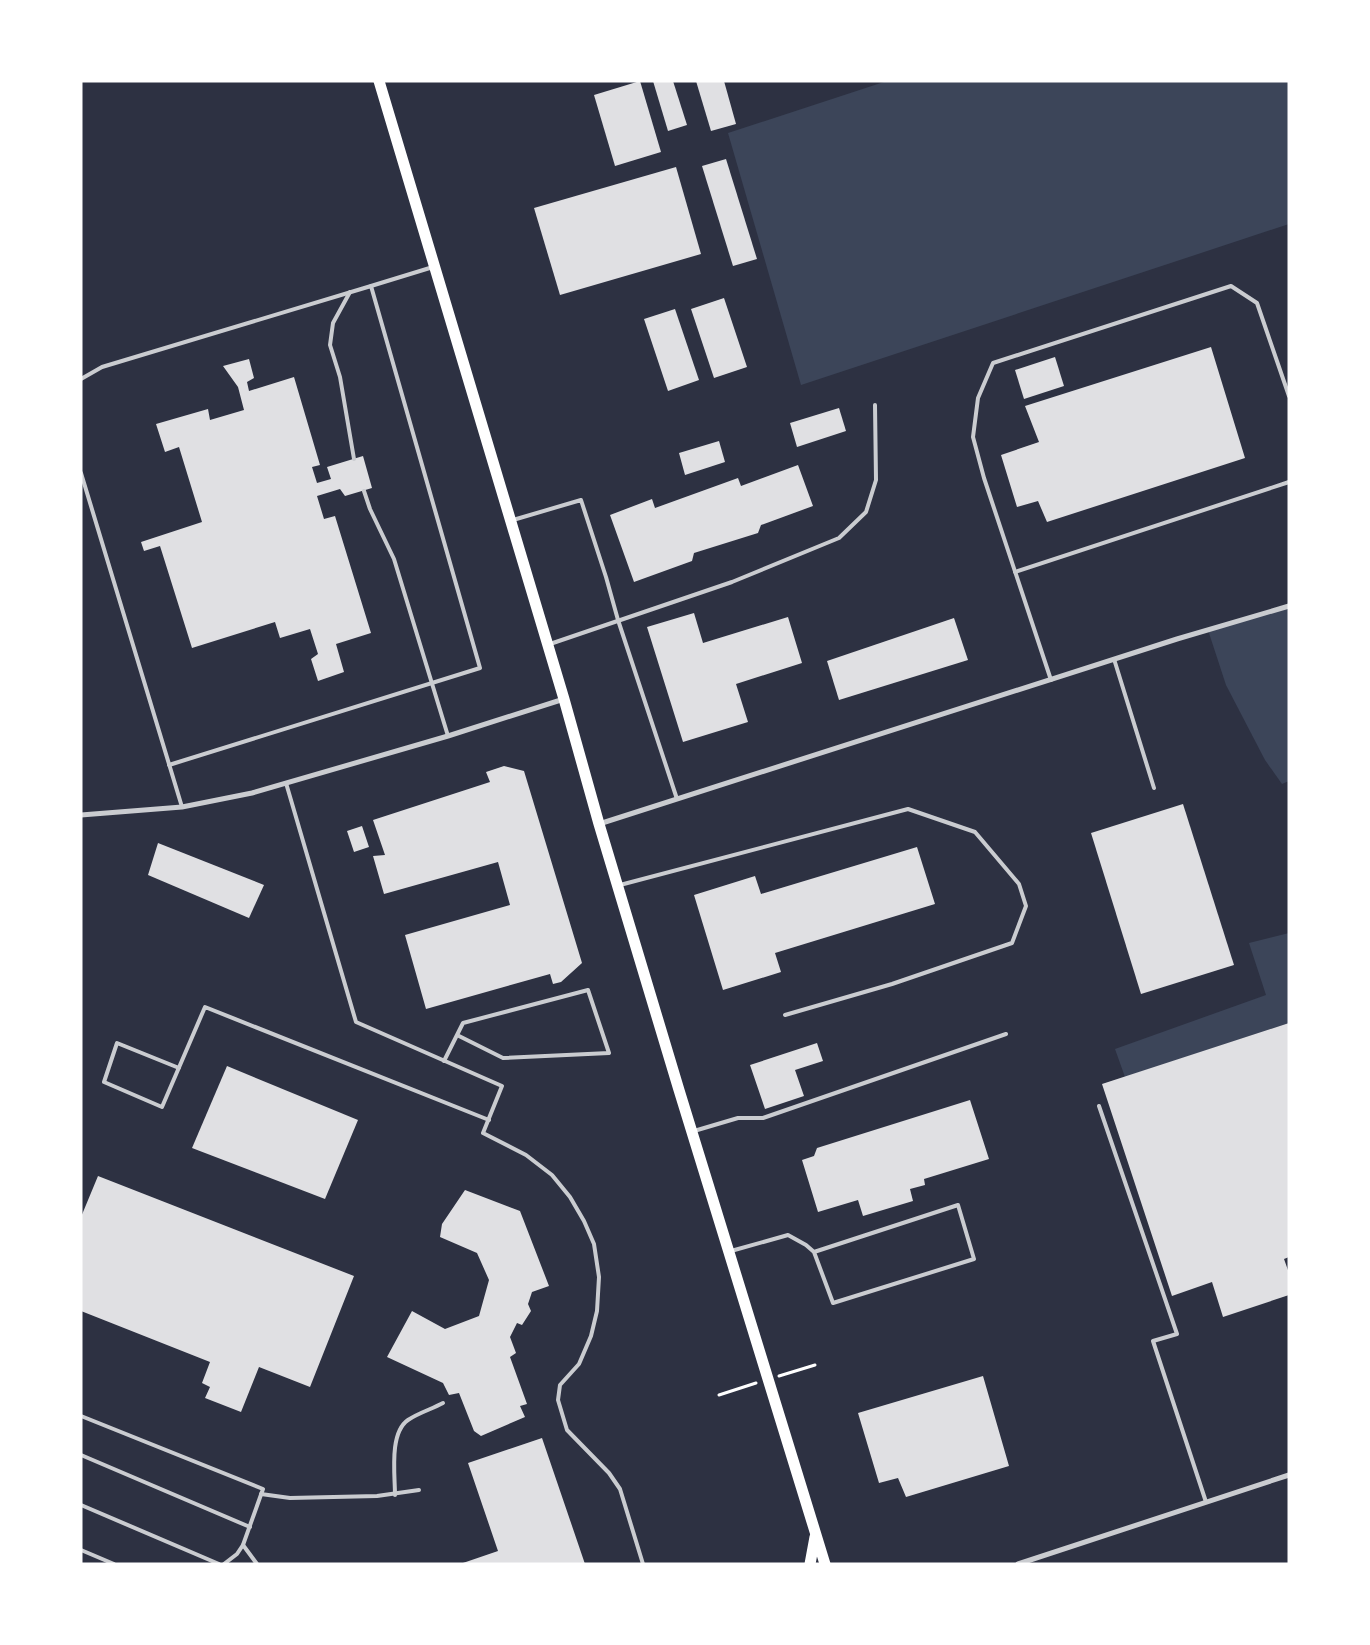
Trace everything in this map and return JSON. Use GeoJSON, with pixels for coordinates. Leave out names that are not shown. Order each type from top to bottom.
{"type":"FeatureCollection","features":[{"type":"Feature","properties":{"kind":"main road"},"geometry":{"type":"LineString","coordinates":[[379,81],[548,644],[618,886],[825,1564]]}},
{"type":"Feature","properties":{"kind":"main road"},"geometry":{"type":"LineString","coordinates":[[810,1564],[816,1532]]}},
{"type":"Feature","properties":{"kind":"street"},"geometry":{"type":"LineString","coordinates":[[600,824],[1114,659],[1289,606]]}},
{"type":"Feature","properties":{"kind":"street"},"geometry":{"type":"LineString","coordinates":[[81,815],[182,807],[252,793],[448,736],[564,699]]}},
{"type":"Feature","properties":{"kind":"street"},"geometry":{"type":"LineString","coordinates":[[1018,1564],[1289,1475]]}},
{"type":"Feature","properties":{"kind":"lane"},"geometry":{"type":"LineString","coordinates":[[81,379],[102,367],[434,266]]}},
{"type":"Feature","properties":{"kind":"lane"},"geometry":{"type":"LineString","coordinates":[[170,765],[480,668],[370,286]]}},
{"type":"Feature","properties":{"kind":"lane"},"geometry":{"type":"LineString","coordinates":[[1051,680],[984,478],[973,437],[978,398],[993,363],[1231,286],[1257,303],[1289,396]]}},
{"type":"Feature","properties":{"kind":"lane"},"geometry":{"type":"LineString","coordinates":[[350,292],[333,323],[330,345],[340,377],[354,459]]}},
{"type":"Feature","properties":{"kind":"lane"},"geometry":{"type":"LineString","coordinates":[[548,644],[732,582],[839,538],[866,512],[876,480],[875,405]]}},
{"type":"Feature","properties":{"kind":"lane"},"geometry":{"type":"LineString","coordinates":[[81,474],[182,807]]}},
{"type":"Feature","properties":{"kind":"lane"},"geometry":{"type":"LineString","coordinates":[[1015,572],[1289,482]]}},
{"type":"Feature","properties":{"kind":"lane"},"geometry":{"type":"LineString","coordinates":[[364,491],[394,560],[448,736]]}},
{"type":"Feature","properties":{"kind":"lane"},"geometry":{"type":"LineString","coordinates":[[510,520],[581,500],[677,799]]}},
{"type":"Feature","properties":{"kind":"lane"},"geometry":{"type":"LineString","coordinates":[[1114,659],[1154,788]]}},
{"type":"Feature","properties":{"kind":"lane"},"geometry":{"type":"LineString","coordinates":[[286,783],[356,1022],[502,1086],[483,1133],[526,1155],[552,1175],[570,1197],[584,1221],[594,1244],[599,1277],[597,1310],[591,1336],[579,1364],[560,1384],[558,1400],[567,1430],[609,1473],[620,1489],[643,1564]]}},
{"type":"Feature","properties":{"kind":"lane"},"geometry":{"type":"LineString","coordinates":[[618,886],[908,809],[975,832],[1019,884],[1026,906],[1012,943],[892,984],[785,1015]]}},
{"type":"Feature","properties":{"kind":"lane"},"geometry":{"type":"LineString","coordinates":[[444,1061],[457,1035],[463,1023],[588,990],[610,1053],[503,1058],[457,1035]]}},
{"type":"Feature","properties":{"kind":"lane"},"geometry":{"type":"LineString","coordinates":[[179,1068],[117,1043],[104,1082],[162,1107],[179,1068],[205,1007],[489,1120]]}},
{"type":"Feature","properties":{"kind":"lane"},"geometry":{"type":"LineString","coordinates":[[692,1132],[738,1118],[763,1118],[1006,1034]]}},
{"type":"Feature","properties":{"kind":"lane"},"geometry":{"type":"LineString","coordinates":[[1099,1106],[1177,1334],[1153,1341],[1206,1502]]}},
{"type":"Feature","properties":{"kind":"lane"},"geometry":{"type":"LineString","coordinates":[[728,1251],[788,1236],[806,1245],[814,1252],[833,1304],[974,1259],[958,1205],[814,1252]]}},
{"type":"Feature","properties":{"kind":"lane"},"geometry":{"type":"LineString","coordinates":[[395,1495],[394,1458],[396,1440],[400,1429],[406,1421],[414,1416],[443,1404]]}},
{"type":"Feature","properties":{"kind":"lane"},"geometry":{"type":"LineString","coordinates":[[81,1416],[263,1489],[243,1545],[237,1554],[224,1564]]}},
{"type":"Feature","properties":{"kind":"lane"},"geometry":{"type":"LineString","coordinates":[[81,1456],[250,1527]]}},
{"type":"Feature","properties":{"kind":"lane"},"geometry":{"type":"LineString","coordinates":[[261,1494],[290,1498],[395,1495],[419,1490]]}},
{"type":"Feature","properties":{"kind":"lane"},"geometry":{"type":"LineString","coordinates":[[81,1505],[219,1564]]}},
{"type":"Feature","properties":{"kind":"lane"},"geometry":{"type":"LineString","coordinates":[[243,1545],[257,1564]]}},
{"type":"Feature","properties":{"kind":"lane"},"geometry":{"type":"LineString","coordinates":[[81,1550],[114,1564]]}},
{"type":"Feature","properties":{"kind":"path"},"geometry":{"type":"LineString","coordinates":[[796,1370],[815,1365]]}},
{"type":"Feature","properties":{"kind":"path"},"geometry":{"type":"LineString","coordinates":[[719,1395],[739,1388]]}},
{"type":"Feature","properties":{"kind":"shaded area"},"geometry":{"type":"Polygon","coordinates":[[[887,81],[1289,81],[1289,224],[801,385],[728,133],[887,81]]]}},
{"type":"Feature","properties":{"kind":"shaded area"},"geometry":{"type":"Polygon","coordinates":[[[1289,606],[1289,781],[1282,784],[1265,760],[1226,685],[1208,630],[1289,606]]]}},
{"type":"Feature","properties":{"kind":"shaded area"},"geometry":{"type":"Polygon","coordinates":[[[1289,933],[1289,1023],[1125,1077],[1115,1049],[1266,995],[1249,943],[1289,933]]]}},
{"type":"Feature","properties":{"kind":"building"},"geometry":{"type":"Polygon","coordinates":[[[640,81],[661,152],[615,166],[594,95],[640,81]]]}},
{"type":"Feature","properties":{"kind":"building"},"geometry":{"type":"Polygon","coordinates":[[[653,81],[673,81],[687,125],[668,131],[653,81]]]}},
{"type":"Feature","properties":{"kind":"building"},"geometry":{"type":"Polygon","coordinates":[[[696,81],[724,81],[736,124],[711,131],[696,81]]]}},
{"type":"Feature","properties":{"kind":"building"},"geometry":{"type":"Polygon","coordinates":[[[726,159],[757,259],[733,266],[702,166],[726,159]]]}},
{"type":"Feature","properties":{"kind":"building"},"geometry":{"type":"Polygon","coordinates":[[[676,167],[701,254],[560,295],[534,208],[676,167]]]}},
{"type":"Feature","properties":{"kind":"building"},"geometry":{"type":"Polygon","coordinates":[[[724,298],[747,367],[714,378],[691,309],[724,298]]]}},
{"type":"Feature","properties":{"kind":"building"},"geometry":{"type":"Polygon","coordinates":[[[675,309],[699,380],[668,391],[644,319],[675,309]]]}},
{"type":"Feature","properties":{"kind":"building"},"geometry":{"type":"Polygon","coordinates":[[[1211,347],[1245,458],[1047,522],[1038,501],[1017,507],[1001,455],[1039,442],[1025,406],[1211,347]]]}},
{"type":"Feature","properties":{"kind":"building"},"geometry":{"type":"Polygon","coordinates":[[[1055,357],[1064,386],[1024,399],[1015,370],[1055,357]]]}},
{"type":"Feature","properties":{"kind":"building"},"geometry":{"type":"Polygon","coordinates":[[[249,359],[254,378],[247,382],[249,391],[294,377],[320,465],[312,467],[317,483],[331,479],[327,467],[363,456],[372,488],[345,496],[340,489],[317,496],[324,519],[335,516],[371,633],[336,644],[344,672],[318,681],[311,659],[318,654],[310,629],[280,638],[275,622],[192,648],[160,546],[144,551],[141,542],[202,522],[179,447],[165,452],[156,424],[208,409],[210,420],[244,410],[238,387],[223,366],[249,359]]]}},
{"type":"Feature","properties":{"kind":"building"},"geometry":{"type":"Polygon","coordinates":[[[839,408],[846,431],[797,447],[790,423],[839,408]]]}},
{"type":"Feature","properties":{"kind":"building"},"geometry":{"type":"Polygon","coordinates":[[[719,441],[725,462],[685,475],[679,453],[719,441]]]}},
{"type":"Feature","properties":{"kind":"building"},"geometry":{"type":"Polygon","coordinates":[[[798,465],[813,506],[761,525],[758,533],[694,553],[692,561],[634,582],[610,515],[652,499],[655,508],[738,478],[741,486],[798,465]]]}},
{"type":"Feature","properties":{"kind":"building"},"geometry":{"type":"Polygon","coordinates":[[[694,613],[703,643],[788,617],[802,663],[736,684],[748,722],[683,742],[647,627],[694,613]]]}},
{"type":"Feature","properties":{"kind":"building"},"geometry":{"type":"Polygon","coordinates":[[[954,618],[968,660],[839,700],[827,661],[954,618]]]}},
{"type":"Feature","properties":{"kind":"building"},"geometry":{"type":"Polygon","coordinates":[[[504,766],[524,771],[582,963],[561,982],[553,984],[550,974],[426,1009],[405,935],[510,905],[498,862],[384,894],[373,856],[385,855],[373,820],[490,782],[486,772],[504,766]]]}},
{"type":"Feature","properties":{"kind":"building"},"geometry":{"type":"Polygon","coordinates":[[[1183,804],[1234,965],[1141,994],[1091,833],[1183,804]]]}},
{"type":"Feature","properties":{"kind":"building"},"geometry":{"type":"Polygon","coordinates":[[[362,826],[369,847],[354,852],[347,831],[362,826]]]}},
{"type":"Feature","properties":{"kind":"building"},"geometry":{"type":"Polygon","coordinates":[[[158,843],[264,885],[249,918],[148,875],[158,843]]]}},
{"type":"Feature","properties":{"kind":"building"},"geometry":{"type":"Polygon","coordinates":[[[917,847],[935,904],[775,953],[781,972],[723,990],[694,895],[755,876],[761,894],[917,847]]]}},
{"type":"Feature","properties":{"kind":"building"},"geometry":{"type":"Polygon","coordinates":[[[1289,1023],[1289,1257],[1284,1259],[1289,1273],[1289,1295],[1223,1317],[1212,1282],[1172,1296],[1102,1084],[1289,1023]]]}},
{"type":"Feature","properties":{"kind":"building"},"geometry":{"type":"Polygon","coordinates":[[[817,1043],[823,1061],[795,1070],[804,1096],[765,1109],[750,1065],[817,1043]]]}},
{"type":"Feature","properties":{"kind":"building"},"geometry":{"type":"Polygon","coordinates":[[[227,1066],[358,1120],[325,1199],[192,1148],[227,1066]]]}},
{"type":"Feature","properties":{"kind":"building"},"geometry":{"type":"Polygon","coordinates":[[[970,1100],[989,1159],[924,1179],[925,1185],[910,1189],[913,1201],[863,1216],[858,1200],[818,1212],[802,1160],[814,1156],[817,1148],[970,1100]]]}},
{"type":"Feature","properties":{"kind":"building"},"geometry":{"type":"Polygon","coordinates":[[[98,1176],[354,1276],[310,1387],[259,1367],[241,1412],[205,1398],[210,1387],[202,1383],[210,1362],[81,1311],[81,1217],[98,1176]]]}},
{"type":"Feature","properties":{"kind":"building"},"geometry":{"type":"Polygon","coordinates":[[[465,1190],[520,1211],[549,1286],[532,1292],[528,1304],[531,1311],[522,1325],[517,1323],[510,1337],[516,1353],[510,1357],[527,1404],[520,1406],[525,1417],[481,1436],[474,1431],[459,1393],[449,1395],[443,1383],[387,1357],[412,1311],[445,1329],[479,1316],[489,1280],[477,1253],[440,1237],[442,1224],[465,1190]]]}},
{"type":"Feature","properties":{"kind":"building"},"geometry":{"type":"Polygon","coordinates":[[[983,1376],[1009,1466],[906,1497],[898,1478],[879,1483],[858,1413],[983,1376]]]}},
{"type":"Feature","properties":{"kind":"building"},"geometry":{"type":"Polygon","coordinates":[[[542,1438],[585,1564],[460,1564],[498,1551],[468,1463],[542,1438]]]}}]}
